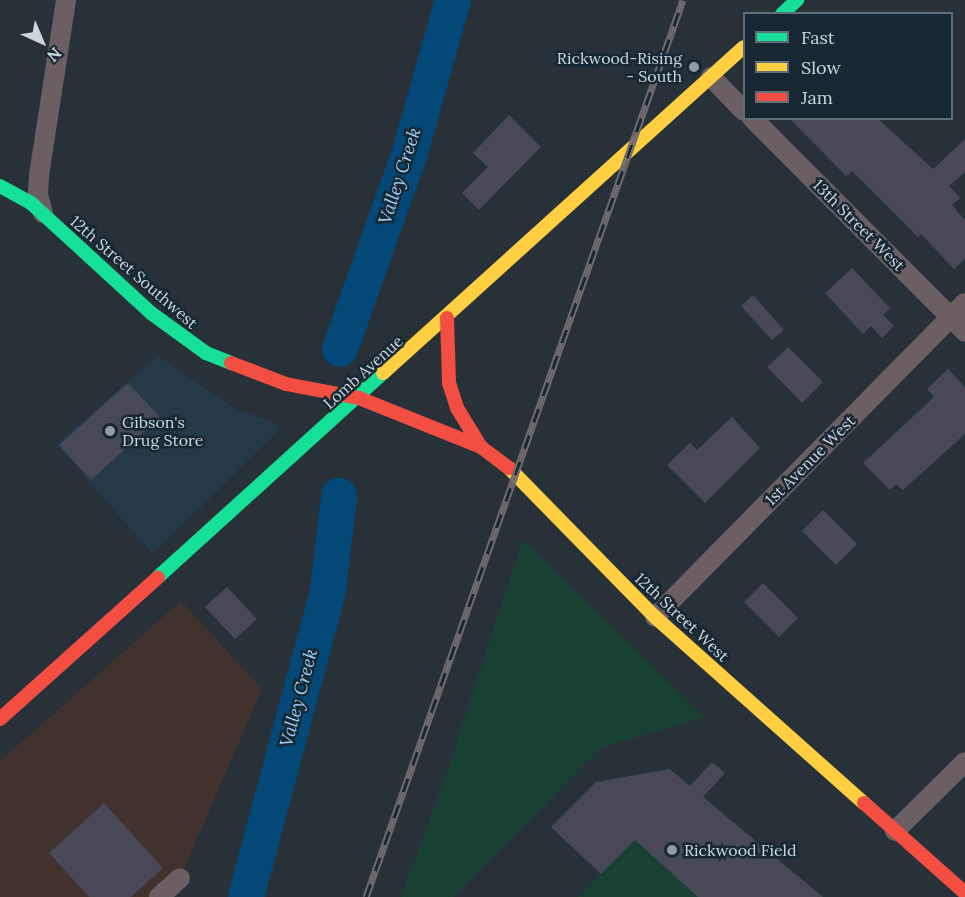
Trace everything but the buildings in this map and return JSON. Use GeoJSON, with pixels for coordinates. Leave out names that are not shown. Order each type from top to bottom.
{"type":"FeatureCollection","features":[{"type":"Feature","properties":{"kind":"street"},"geometry":{"type":"LineString","coordinates":[[43,213],[39,175],[66,0]]}},
{"type":"Feature","properties":{"kind":"street"},"geometry":{"type":"LineString","coordinates":[[784,12],[797,0]]}},
{"type":"Feature","properties":{"kind":"street","name":"Lomb Avenue"},"geometry":{"type":"LineString","coordinates":[[0,719],[359,398],[743,48]]}},
{"type":"Feature","properties":{"kind":"street"},"geometry":{"type":"LineString","coordinates":[[711,77],[743,110]]}},
{"type":"Feature","properties":{"kind":"street","name":"13th Street West"},"geometry":{"type":"LineString","coordinates":[[754,120],[958,310],[965,332]]}},
{"type":"Feature","properties":{"kind":"street","name":"12th Street Southwest"},"geometry":{"type":"LineString","coordinates":[[0,186],[43,213],[151,313],[206,353],[286,384],[359,398]]}},
{"type":"Feature","properties":{"kind":"street","name":"1st Avenue West"},"geometry":{"type":"LineString","coordinates":[[655,616],[958,310]]}},
{"type":"Feature","properties":{"kind":"street"},"geometry":{"type":"LineString","coordinates":[[447,318],[449,383],[457,408],[481,447]]}},
{"type":"Feature","properties":{"kind":"street","name":"12th Street West"},"geometry":{"type":"LineString","coordinates":[[359,398],[481,447],[514,472],[655,616],[965,893]]}},
{"type":"Feature","properties":{"kind":"street"},"geometry":{"type":"LineString","coordinates":[[895,831],[965,762]]}},
{"type":"Feature","properties":{"kind":"street"},"geometry":{"type":"LineString","coordinates":[[159,897],[180,878]]}},
{"type":"Feature","properties":{"kind":"shaded area"},"geometry":{"type":"Polygon","coordinates":[[[158,356],[239,411],[274,422],[280,429],[153,554],[56,444],[158,356]]]}},
{"type":"Feature","properties":{"kind":"shaded area"},"geometry":{"type":"Polygon","coordinates":[[[181,601],[262,689],[180,878],[158,897],[0,897],[0,761],[181,601]]]}},
{"type":"Feature","properties":{"kind":"green space"},"geometry":{"type":"Polygon","coordinates":[[[523,540],[705,717],[600,748],[454,897],[401,897],[443,784],[523,540]]]}},
{"type":"Feature","properties":{"kind":"green space","name":"Rickwood Field"},"geometry":{"type":"Polygon","coordinates":[[[670,769],[824,897],[578,897],[601,874],[551,827],[596,782],[670,769]]]}},
{"type":"Feature","properties":{"kind":"waterway","name":"Valley Creek"},"geometry":{"type":"LineString","coordinates":[[340,349],[410,152],[453,0]]}},
{"type":"Feature","properties":{"kind":"waterway","name":"Valley Creek"},"geometry":{"type":"LineString","coordinates":[[246,897],[328,590],[339,496]]}},
{"type":"Feature","properties":{"kind":"railway"},"geometry":{"type":"LineString","coordinates":[[366,897],[683,0]]}},
{"type":"Feature","properties":{"kind":"traffic: fast"},"geometry":{"type":"LineString","coordinates":[[784,12],[797,0]]}},
{"type":"Feature","properties":{"kind":"traffic: fast"},"geometry":{"type":"LineString","coordinates":[[0,186],[31,203],[151,313],[206,353],[231,363]]}},
{"type":"Feature","properties":{"kind":"traffic: fast"},"geometry":{"type":"LineString","coordinates":[[158,577],[383,373]]}},
{"type":"Feature","properties":{"kind":"traffic: slow"},"geometry":{"type":"LineString","coordinates":[[383,373],[743,48]]}},
{"type":"Feature","properties":{"kind":"traffic: slow"},"geometry":{"type":"LineString","coordinates":[[509,468],[655,617],[864,803]]}},
{"type":"Feature","properties":{"kind":"traffic: jam"},"geometry":{"type":"LineString","coordinates":[[447,318],[449,383],[457,408],[481,447]]}},
{"type":"Feature","properties":{"kind":"traffic: jam"},"geometry":{"type":"LineString","coordinates":[[231,363],[286,384],[359,398],[481,447],[509,468]]}},
{"type":"Feature","properties":{"kind":"traffic: jam"},"geometry":{"type":"LineString","coordinates":[[0,719],[158,577]]}},
{"type":"Feature","properties":{"kind":"traffic: jam"},"geometry":{"type":"LineString","coordinates":[[864,803],[965,893]]}},
{"type":"Feature","properties":{"kind":"place","name":"Rickwood-Rising - South"},"geometry":{"type":"Point","coordinates":[694,67]}},
{"type":"Feature","properties":{"kind":"place","name":"Gibson's Drug Store"},"geometry":{"type":"Point","coordinates":[110,431]}},
{"type":"Feature","properties":{"kind":"place","name":"Rickwood Field"},"geometry":{"type":"Point","coordinates":[672,850]}}]}
